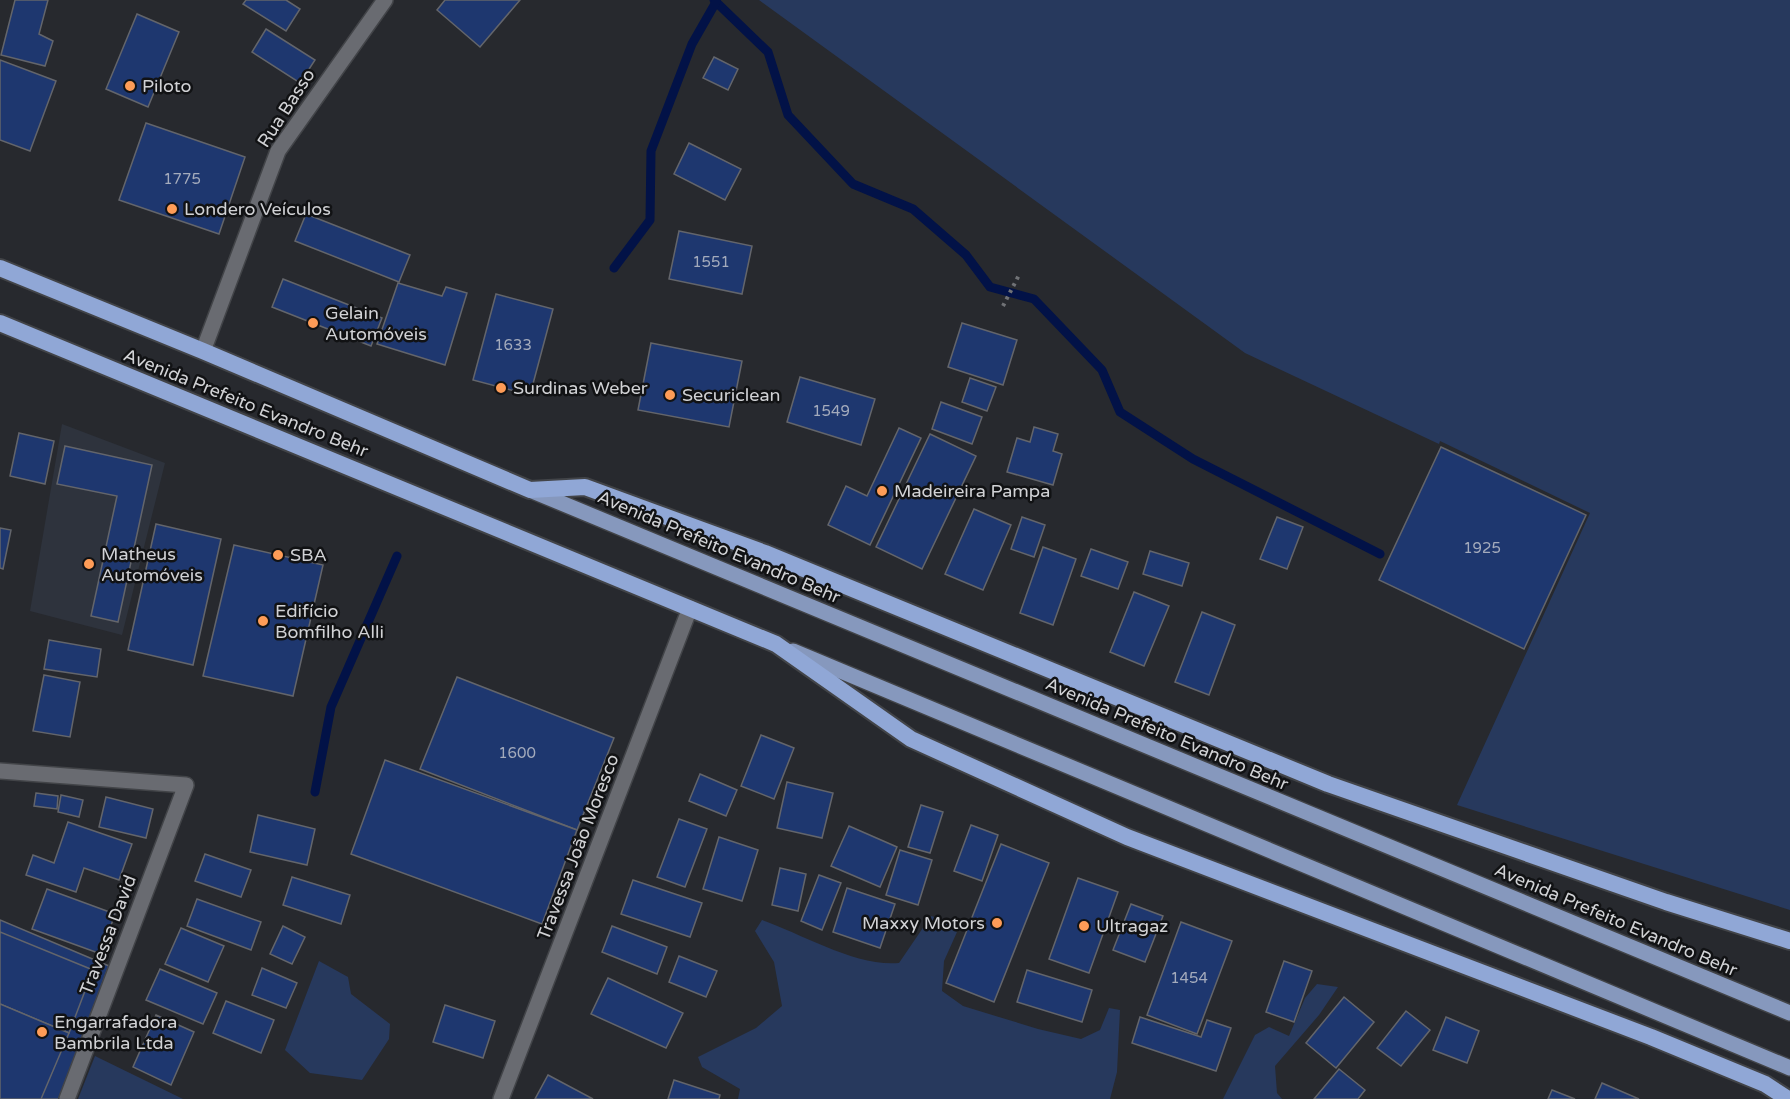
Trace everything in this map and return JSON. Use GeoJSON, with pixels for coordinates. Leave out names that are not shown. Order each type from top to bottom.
{"type":"FeatureCollection","features":[{"type":"Feature","properties":{"kind":"highway","name":"Avenida Prefeito Evandro Behr"},"geometry":{"type":"LineString","coordinates":[[0,268],[203,351],[530,490],[585,487],[776,557],[1328,784],[1666,902],[1790,941]]}},
{"type":"Feature","properties":{"kind":"highway","name":"Avenida Prefeito Evandro Behr"},"geometry":{"type":"LineString","coordinates":[[0,323],[776,644],[911,739],[1127,837],[1651,1037],[1765,1083],[1788,1099]]}},
{"type":"Feature","properties":{"kind":"main road","name":"Avenida Prefeito Evandro Behr"},"geometry":{"type":"LineString","coordinates":[[530,490],[1790,1013]]}},
{"type":"Feature","properties":{"kind":"main road","name":"Avenida Prefeito Evandro Behr"},"geometry":{"type":"LineString","coordinates":[[776,644],[1790,1068]]}},
{"type":"Feature","properties":{"kind":"street","name":"Rua Basso"},"geometry":{"type":"LineString","coordinates":[[203,351],[278,151],[385,0]]}},
{"type":"Feature","properties":{"kind":"street","name":"Travessa João Moresco"},"geometry":{"type":"LineString","coordinates":[[501,1099],[690,608]]}},
{"type":"Feature","properties":{"kind":"street","name":"Travessa David"},"geometry":{"type":"LineString","coordinates":[[0,771],[186,785],[67,1099]]}},
{"type":"Feature","properties":{"kind":"path"},"geometry":{"type":"LineString","coordinates":[[1003,306],[1019,275]]}},
{"type":"Feature","properties":{"kind":"shaded area"},"geometry":{"type":"Polygon","coordinates":[[[759,0],[1790,0],[1790,910],[1457,805],[1590,513],[1440,441],[1439,444],[1245,353],[759,0]]]}},
{"type":"Feature","properties":{"kind":"shaded area","name":"Matheus Automóveis"},"geometry":{"type":"Polygon","coordinates":[[[62,424],[165,463],[122,635],[30,611],[62,424]]]}},
{"type":"Feature","properties":{"kind":"shaded area"},"geometry":{"type":"Polygon","coordinates":[[[931,916],[945,920],[957,932],[944,961],[942,991],[963,1006],[1038,1029],[1081,1039],[1100,1030],[1109,1008],[1120,1010],[1117,1072],[1110,1099],[738,1099],[740,1089],[702,1067],[698,1057],[756,1028],[782,1006],[774,962],[755,931],[762,920],[847,955],[882,963],[899,963],[931,916]]]}},
{"type":"Feature","properties":{"kind":"shaded area"},"geometry":{"type":"Polygon","coordinates":[[[319,961],[348,977],[351,994],[390,1024],[389,1039],[362,1080],[310,1073],[285,1050],[319,961]]]}},
{"type":"Feature","properties":{"kind":"shaded area"},"geometry":{"type":"Polygon","coordinates":[[[1317,984],[1338,987],[1319,1015],[1275,1066],[1277,1093],[1282,1099],[1223,1099],[1255,1035],[1269,1027],[1289,1036],[1305,998],[1317,984]]]}},
{"type":"Feature","properties":{"kind":"shaded area"},"geometry":{"type":"Polygon","coordinates":[[[95,1056],[183,1099],[78,1099],[95,1056]]]}},
{"type":"Feature","properties":{"kind":"building"},"geometry":{"type":"Polygon","coordinates":[[[15,0],[48,0],[39,34],[53,41],[45,66],[1,55],[15,0]]]}},
{"type":"Feature","properties":{"kind":"building"},"geometry":{"type":"Polygon","coordinates":[[[246,0],[286,0],[300,9],[286,31],[243,4],[246,0]]]}},
{"type":"Feature","properties":{"kind":"building"},"geometry":{"type":"Polygon","coordinates":[[[445,0],[520,0],[480,47],[437,10],[445,0]]]}},
{"type":"Feature","properties":{"kind":"building"},"geometry":{"type":"Polygon","coordinates":[[[137,14],[179,32],[148,107],[106,89],[137,14]]]}},
{"type":"Feature","properties":{"kind":"building"},"geometry":{"type":"Polygon","coordinates":[[[266,29],[315,60],[300,83],[252,52],[266,29]]]}},
{"type":"Feature","properties":{"kind":"building"},"geometry":{"type":"Polygon","coordinates":[[[714,57],[738,69],[728,90],[703,78],[714,57]]]}},
{"type":"Feature","properties":{"kind":"building"},"geometry":{"type":"Polygon","coordinates":[[[0,60],[56,81],[30,151],[0,140],[0,60]]]}},
{"type":"Feature","properties":{"kind":"building"},"geometry":{"type":"Polygon","coordinates":[[[146,123],[245,157],[219,234],[119,200],[146,123]]]}},
{"type":"Feature","properties":{"kind":"building"},"geometry":{"type":"Polygon","coordinates":[[[689,143],[741,169],[725,200],[674,174],[689,143]]]}},
{"type":"Feature","properties":{"kind":"building"},"geometry":{"type":"Polygon","coordinates":[[[306,214],[410,255],[399,282],[295,241],[306,214]]]}},
{"type":"Feature","properties":{"kind":"building"},"geometry":{"type":"Polygon","coordinates":[[[679,231],[752,246],[742,294],[669,279],[679,231]]]}},
{"type":"Feature","properties":{"kind":"building"},"geometry":{"type":"Polygon","coordinates":[[[283,279],[382,318],[371,346],[272,307],[283,279]]]}},
{"type":"Feature","properties":{"kind":"building"},"geometry":{"type":"Polygon","coordinates":[[[398,283],[442,296],[446,287],[467,293],[445,365],[377,344],[398,283]]]}},
{"type":"Feature","properties":{"kind":"building"},"geometry":{"type":"Polygon","coordinates":[[[496,294],[553,309],[530,395],[473,380],[496,294]]]}},
{"type":"Feature","properties":{"kind":"building"},"geometry":{"type":"Polygon","coordinates":[[[962,323],[1017,340],[1003,385],[948,367],[962,323]]]}},
{"type":"Feature","properties":{"kind":"building"},"geometry":{"type":"Polygon","coordinates":[[[651,343],[742,361],[729,427],[638,410],[651,343]]]}},
{"type":"Feature","properties":{"kind":"building"},"geometry":{"type":"Polygon","coordinates":[[[800,377],[875,399],[861,445],[787,422],[800,377]]]}},
{"type":"Feature","properties":{"kind":"building"},"geometry":{"type":"Polygon","coordinates":[[[970,378],[996,387],[987,411],[962,402],[970,378]]]}},
{"type":"Feature","properties":{"kind":"building"},"geometry":{"type":"Polygon","coordinates":[[[941,402],[982,417],[972,444],[932,429],[941,402]]]}},
{"type":"Feature","properties":{"kind":"building"},"geometry":{"type":"Polygon","coordinates":[[[1034,427],[1058,434],[1053,451],[1062,454],[1053,485],[1007,472],[1017,438],[1030,442],[1034,427]]]}},
{"type":"Feature","properties":{"kind":"building","name":"Madeireira Pampa"},"geometry":{"type":"Polygon","coordinates":[[[899,428],[921,438],[870,545],[828,525],[846,486],[867,496],[899,428]]]}},
{"type":"Feature","properties":{"kind":"building"},"geometry":{"type":"Polygon","coordinates":[[[19,433],[54,441],[45,484],[10,476],[19,433]]]}},
{"type":"Feature","properties":{"kind":"building"},"geometry":{"type":"Polygon","coordinates":[[[930,434],[976,456],[922,569],[876,547],[930,434]]]}},
{"type":"Feature","properties":{"kind":"building"},"geometry":{"type":"Polygon","coordinates":[[[65,446],[152,465],[118,622],[91,616],[117,496],[57,484],[65,446]]]}},
{"type":"Feature","properties":{"kind":"building"},"geometry":{"type":"Polygon","coordinates":[[[1441,447],[1586,515],[1524,649],[1379,580],[1441,447]]]}},
{"type":"Feature","properties":{"kind":"building"},"geometry":{"type":"Polygon","coordinates":[[[974,509],[1011,525],[983,590],[945,574],[974,509]]]}},
{"type":"Feature","properties":{"kind":"building"},"geometry":{"type":"Polygon","coordinates":[[[1022,517],[1045,525],[1034,557],[1011,549],[1022,517]]]}},
{"type":"Feature","properties":{"kind":"building"},"geometry":{"type":"Polygon","coordinates":[[[1277,517],[1303,527],[1287,569],[1260,559],[1277,517]]]}},
{"type":"Feature","properties":{"kind":"building"},"geometry":{"type":"Polygon","coordinates":[[[156,524],[221,539],[193,665],[128,650],[156,524]]]}},
{"type":"Feature","properties":{"kind":"building"},"geometry":{"type":"Polygon","coordinates":[[[0,528],[11,530],[3,569],[0,568],[0,528]]]}},
{"type":"Feature","properties":{"kind":"building","name":"Edifício Bomfilho Alli"},"geometry":{"type":"Polygon","coordinates":[[[234,545],[323,565],[293,696],[203,676],[234,545]]]}},
{"type":"Feature","properties":{"kind":"building"},"geometry":{"type":"Polygon","coordinates":[[[1043,547],[1076,559],[1053,625],[1020,613],[1043,547]]]}},
{"type":"Feature","properties":{"kind":"building"},"geometry":{"type":"Polygon","coordinates":[[[1091,549],[1128,562],[1118,589],[1081,576],[1091,549]]]}},
{"type":"Feature","properties":{"kind":"building"},"geometry":{"type":"Polygon","coordinates":[[[1150,551],[1189,563],[1182,586],[1143,574],[1150,551]]]}},
{"type":"Feature","properties":{"kind":"building"},"geometry":{"type":"Polygon","coordinates":[[[1134,592],[1169,606],[1144,666],[1110,652],[1134,592]]]}},
{"type":"Feature","properties":{"kind":"building"},"geometry":{"type":"Polygon","coordinates":[[[1202,612],[1235,625],[1209,695],[1175,682],[1202,612]]]}},
{"type":"Feature","properties":{"kind":"building"},"geometry":{"type":"Polygon","coordinates":[[[49,640],[101,649],[97,677],[44,669],[49,640]]]}},
{"type":"Feature","properties":{"kind":"building"},"geometry":{"type":"Polygon","coordinates":[[[44,675],[80,682],[70,737],[33,731],[44,675]]]}},
{"type":"Feature","properties":{"kind":"building"},"geometry":{"type":"Polygon","coordinates":[[[457,677],[614,738],[577,830],[420,769],[457,677]]]}},
{"type":"Feature","properties":{"kind":"building"},"geometry":{"type":"Polygon","coordinates":[[[761,735],[794,748],[774,799],[741,786],[761,735]]]}},
{"type":"Feature","properties":{"kind":"building"},"geometry":{"type":"Polygon","coordinates":[[[385,760],[577,830],[542,924],[351,854],[385,760]]]}},
{"type":"Feature","properties":{"kind":"building"},"geometry":{"type":"Polygon","coordinates":[[[700,774],[737,790],[726,816],[689,801],[700,774]]]}},
{"type":"Feature","properties":{"kind":"building"},"geometry":{"type":"Polygon","coordinates":[[[787,782],[833,793],[822,838],[777,828],[787,782]]]}},
{"type":"Feature","properties":{"kind":"building"},"geometry":{"type":"Polygon","coordinates":[[[36,793],[58,796],[57,809],[34,806],[36,793]]]}},
{"type":"Feature","properties":{"kind":"building"},"geometry":{"type":"Polygon","coordinates":[[[61,795],[83,800],[79,817],[58,812],[61,795]]]}},
{"type":"Feature","properties":{"kind":"building"},"geometry":{"type":"Polygon","coordinates":[[[106,797],[153,809],[146,838],[99,827],[106,797]]]}},
{"type":"Feature","properties":{"kind":"building"},"geometry":{"type":"Polygon","coordinates":[[[921,805],[943,812],[930,853],[908,847],[921,805]]]}},
{"type":"Feature","properties":{"kind":"building"},"geometry":{"type":"Polygon","coordinates":[[[258,815],[315,829],[307,865],[250,852],[258,815]]]}},
{"type":"Feature","properties":{"kind":"building"},"geometry":{"type":"Polygon","coordinates":[[[679,819],[707,829],[685,887],[657,877],[679,819]]]}},
{"type":"Feature","properties":{"kind":"building"},"geometry":{"type":"Polygon","coordinates":[[[68,822],[132,844],[119,880],[84,868],[76,892],[26,875],[33,855],[54,863],[68,822]]]}},
{"type":"Feature","properties":{"kind":"building"},"geometry":{"type":"Polygon","coordinates":[[[971,825],[998,835],[982,881],[954,871],[971,825]]]}},
{"type":"Feature","properties":{"kind":"building"},"geometry":{"type":"Polygon","coordinates":[[[849,826],[897,847],[880,887],[831,866],[849,826]]]}},
{"type":"Feature","properties":{"kind":"building"},"geometry":{"type":"Polygon","coordinates":[[[719,837],[758,850],[742,901],[703,889],[719,837]]]}},
{"type":"Feature","properties":{"kind":"building","name":"Maxxy Motors"},"geometry":{"type":"Polygon","coordinates":[[[1001,844],[1049,863],[994,1002],[946,983],[1001,844]]]}},
{"type":"Feature","properties":{"kind":"building"},"geometry":{"type":"Polygon","coordinates":[[[900,850],[932,860],[918,905],[886,895],[900,850]]]}},
{"type":"Feature","properties":{"kind":"building"},"geometry":{"type":"Polygon","coordinates":[[[205,854],[251,870],[241,897],[195,881],[205,854]]]}},
{"type":"Feature","properties":{"kind":"building"},"geometry":{"type":"Polygon","coordinates":[[[780,868],[806,874],[798,911],[772,905],[780,868]]]}},
{"type":"Feature","properties":{"kind":"building"},"geometry":{"type":"Polygon","coordinates":[[[819,875],[841,883],[822,930],[801,921],[819,875]]]}},
{"type":"Feature","properties":{"kind":"building"},"geometry":{"type":"Polygon","coordinates":[[[292,877],[350,895],[341,924],[283,905],[292,877]]]}},
{"type":"Feature","properties":{"kind":"building","name":"Ultragaz"},"geometry":{"type":"Polygon","coordinates":[[[1078,878],[1118,892],[1089,973],[1049,959],[1078,878]]]}},
{"type":"Feature","properties":{"kind":"building"},"geometry":{"type":"Polygon","coordinates":[[[633,880],[702,903],[690,937],[621,914],[633,880]]]}},
{"type":"Feature","properties":{"kind":"building"},"geometry":{"type":"Polygon","coordinates":[[[847,888],[895,904],[880,948],[833,932],[847,888]]]}},
{"type":"Feature","properties":{"kind":"building"},"geometry":{"type":"Polygon","coordinates":[[[47,889],[115,914],[101,954],[32,929],[47,889]]]}},
{"type":"Feature","properties":{"kind":"building"},"geometry":{"type":"Polygon","coordinates":[[[197,899],[261,922],[251,950],[187,926],[197,899]]]}},
{"type":"Feature","properties":{"kind":"building"},"geometry":{"type":"Polygon","coordinates":[[[1131,904],[1163,916],[1145,962],[1113,950],[1131,904]]]}},
{"type":"Feature","properties":{"kind":"building","name":"Engarrafadora Bambrila Ltda"},"geometry":{"type":"Polygon","coordinates":[[[0,920],[109,966],[59,1099],[0,1099],[0,920]]]}},
{"type":"Feature","properties":{"kind":"building"},"geometry":{"type":"Polygon","coordinates":[[[1181,922],[1232,941],[1197,1034],[1147,1015],[1181,922]]]}},
{"type":"Feature","properties":{"kind":"building"},"geometry":{"type":"Polygon","coordinates":[[[283,926],[305,937],[292,964],[270,954],[283,926]]]}},
{"type":"Feature","properties":{"kind":"building"},"geometry":{"type":"Polygon","coordinates":[[[612,926],[667,947],[657,974],[602,952],[612,926]]]}},
{"type":"Feature","properties":{"kind":"building"},"geometry":{"type":"Polygon","coordinates":[[[181,928],[224,946],[208,982],[165,964],[181,928]]]}},
{"type":"Feature","properties":{"kind":"building"},"geometry":{"type":"Polygon","coordinates":[[[0,932],[93,970],[69,1033],[0,1004],[0,932]]]}},
{"type":"Feature","properties":{"kind":"building"},"geometry":{"type":"Polygon","coordinates":[[[679,956],[717,971],[706,997],[669,982],[679,956]]]}},
{"type":"Feature","properties":{"kind":"building"},"geometry":{"type":"Polygon","coordinates":[[[1284,961],[1312,971],[1294,1022],[1266,1012],[1284,961]]]}},
{"type":"Feature","properties":{"kind":"building"},"geometry":{"type":"Polygon","coordinates":[[[262,968],[297,983],[286,1008],[252,995],[262,968]]]}},
{"type":"Feature","properties":{"kind":"building"},"geometry":{"type":"Polygon","coordinates":[[[160,969],[217,993],[203,1024],[146,1000],[160,969]]]}},
{"type":"Feature","properties":{"kind":"building"},"geometry":{"type":"Polygon","coordinates":[[[1027,970],[1092,990],[1082,1022],[1017,1002],[1027,970]]]}},
{"type":"Feature","properties":{"kind":"building"},"geometry":{"type":"Polygon","coordinates":[[[608,978],[683,1013],[666,1048],[591,1014],[608,978]]]}},
{"type":"Feature","properties":{"kind":"building"},"geometry":{"type":"Polygon","coordinates":[[[1344,997],[1374,1022],[1336,1068],[1306,1043],[1344,997]]]}},
{"type":"Feature","properties":{"kind":"building"},"geometry":{"type":"Polygon","coordinates":[[[226,1001],[274,1020],[261,1053],[213,1033],[226,1001]]]}},
{"type":"Feature","properties":{"kind":"building"},"geometry":{"type":"Polygon","coordinates":[[[0,1004],[69,1033],[41,1099],[0,1099],[0,1004]]]}},
{"type":"Feature","properties":{"kind":"building"},"geometry":{"type":"Polygon","coordinates":[[[445,1005],[495,1021],[483,1058],[433,1042],[445,1005]]]}},
{"type":"Feature","properties":{"kind":"building"},"geometry":{"type":"Polygon","coordinates":[[[1406,1011],[1430,1030],[1401,1066],[1377,1048],[1406,1011]]]}},
{"type":"Feature","properties":{"kind":"building"},"geometry":{"type":"Polygon","coordinates":[[[156,1015],[194,1032],[171,1085],[133,1067],[156,1015]]]}},
{"type":"Feature","properties":{"kind":"building"},"geometry":{"type":"Polygon","coordinates":[[[1140,1017],[1201,1037],[1207,1020],[1231,1028],[1216,1071],[1132,1043],[1140,1017]]]}},
{"type":"Feature","properties":{"kind":"building"},"geometry":{"type":"Polygon","coordinates":[[[1446,1017],[1479,1031],[1467,1063],[1433,1050],[1446,1017]]]}},
{"type":"Feature","properties":{"kind":"building"},"geometry":{"type":"Polygon","coordinates":[[[1339,1069],[1365,1090],[1358,1099],[1314,1099],[1339,1069]]]}},
{"type":"Feature","properties":{"kind":"building"},"geometry":{"type":"Polygon","coordinates":[[[548,1075],[593,1099],[535,1099],[548,1075]]]}},
{"type":"Feature","properties":{"kind":"building"},"geometry":{"type":"Polygon","coordinates":[[[674,1080],[720,1095],[719,1099],[668,1099],[674,1080]]]}},
{"type":"Feature","properties":{"kind":"building"},"geometry":{"type":"Polygon","coordinates":[[[1602,1083],[1639,1099],[1595,1099],[1602,1083]]]}},
{"type":"Feature","properties":{"kind":"building"},"geometry":{"type":"Polygon","coordinates":[[[1552,1090],[1575,1099],[1548,1099],[1552,1090]]]}},
{"type":"Feature","properties":{"kind":"waterway"},"geometry":{"type":"LineString","coordinates":[[714,0],[768,52],[788,115],[853,184],[913,209],[966,255],[990,287],[1034,299],[1102,370],[1120,412],[1193,459],[1380,554]]}},
{"type":"Feature","properties":{"kind":"waterway"},"geometry":{"type":"LineString","coordinates":[[614,268],[650,220],[651,151],[692,44],[716,2]]}},
{"type":"Feature","properties":{"kind":"waterway"},"geometry":{"type":"LineString","coordinates":[[315,792],[331,707],[397,556]]}},
{"type":"Feature","properties":{"kind":"place","name":"Piloto"},"geometry":{"type":"Point","coordinates":[130,86]}},
{"type":"Feature","properties":{"kind":"place","name":"Londero Veículos"},"geometry":{"type":"Point","coordinates":[172,209]}},
{"type":"Feature","properties":{"kind":"place","name":"Gelain Automóveis"},"geometry":{"type":"Point","coordinates":[313,323]}},
{"type":"Feature","properties":{"kind":"place","name":"Surdinas Weber"},"geometry":{"type":"Point","coordinates":[501,388]}},
{"type":"Feature","properties":{"kind":"place","name":"Securiclean"},"geometry":{"type":"Point","coordinates":[670,395]}},
{"type":"Feature","properties":{"kind":"place","name":"Madeireira Pampa"},"geometry":{"type":"Point","coordinates":[882,491]}},
{"type":"Feature","properties":{"kind":"place","name":"SBA"},"geometry":{"type":"Point","coordinates":[278,555]}},
{"type":"Feature","properties":{"kind":"place","name":"Matheus Automóveis"},"geometry":{"type":"Point","coordinates":[89,564]}},
{"type":"Feature","properties":{"kind":"place","name":"Edifício Bomfilho Alli"},"geometry":{"type":"Point","coordinates":[263,621]}},
{"type":"Feature","properties":{"kind":"place","name":"Maxxy Motors"},"geometry":{"type":"Point","coordinates":[997,923]}},
{"type":"Feature","properties":{"kind":"place","name":"Ultragaz"},"geometry":{"type":"Point","coordinates":[1084,926]}},
{"type":"Feature","properties":{"kind":"place","name":"Engarrafadora Bambrila Ltda"},"geometry":{"type":"Point","coordinates":[42,1032]}}]}
